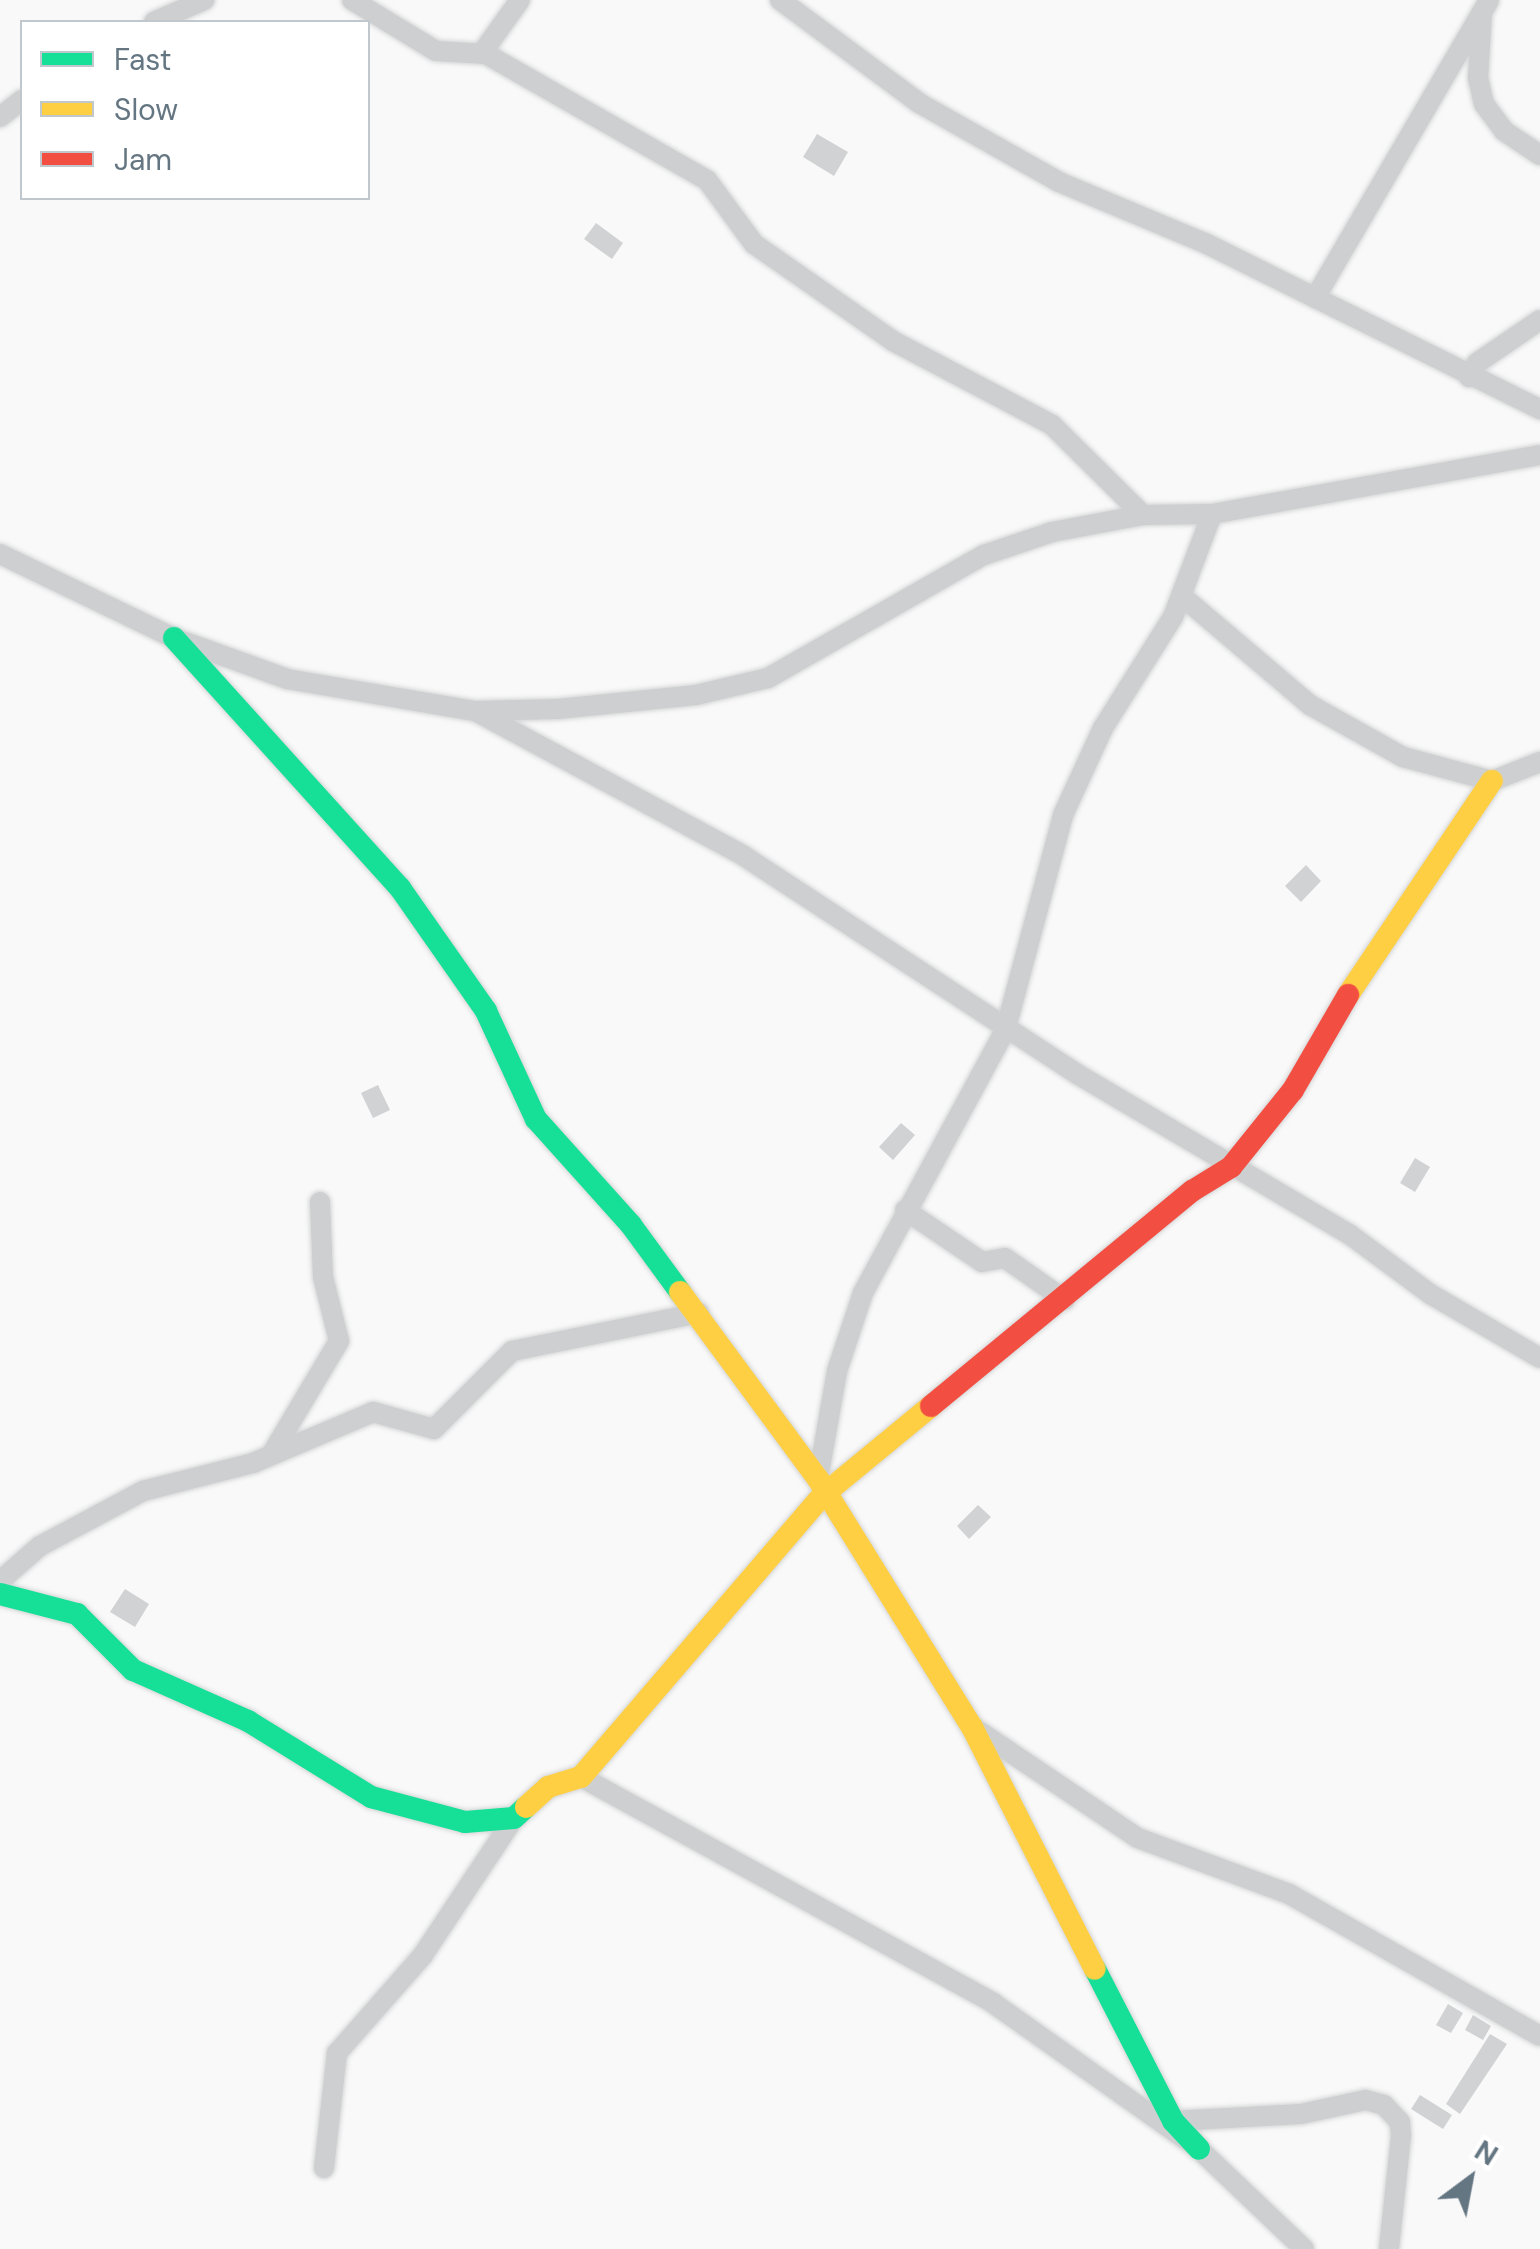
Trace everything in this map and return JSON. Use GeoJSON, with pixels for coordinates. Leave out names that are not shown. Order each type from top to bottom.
{"type":"FeatureCollection","features":[{"type":"Feature","properties":{"kind":"street"},"geometry":{"type":"LineString","coordinates":[[159,20],[204,0]]}},
{"type":"Feature","properties":{"kind":"street"},"geometry":{"type":"LineString","coordinates":[[352,0],[436,51],[482,53],[707,180],[754,244],[893,341],[1052,425],[1143,515]]}},
{"type":"Feature","properties":{"kind":"street"},"geometry":{"type":"LineString","coordinates":[[482,53],[520,0]]}},
{"type":"Feature","properties":{"kind":"street"},"geometry":{"type":"LineString","coordinates":[[780,0],[919,102],[1058,182],[1140,213],[1540,409]]}},
{"type":"Feature","properties":{"kind":"street"},"geometry":{"type":"LineString","coordinates":[[1315,298],[1486,5]]}},
{"type":"Feature","properties":{"kind":"street"},"geometry":{"type":"LineString","coordinates":[[1486,5],[1478,78],[1484,104],[1504,131],[1540,155]]}},
{"type":"Feature","properties":{"kind":"street"},"geometry":{"type":"LineString","coordinates":[[1469,376],[1478,363],[1540,320]]}},
{"type":"Feature","properties":{"kind":"street"},"geometry":{"type":"LineString","coordinates":[[0,554],[174,638],[287,679],[475,711],[558,709],[736,688],[860,630],[984,555],[1052,532],[1143,515],[1212,514],[1540,455]]}},
{"type":"Feature","properties":{"kind":"street"},"geometry":{"type":"LineString","coordinates":[[821,1487],[838,1372],[864,1293],[905,1210],[1006,1028],[1034,908],[1076,784],[1183,597],[1212,514]]}},
{"type":"Feature","properties":{"kind":"street"},"geometry":{"type":"LineString","coordinates":[[1183,597],[1310,705],[1355,733],[1424,766],[1492,781]]}},
{"type":"Feature","properties":{"kind":"street"},"geometry":{"type":"LineString","coordinates":[[174,638],[400,888],[486,1012],[536,1119],[700,1313],[916,1631],[972,1727],[1172,2121],[1304,2249]]}},
{"type":"Feature","properties":{"kind":"street"},"geometry":{"type":"LineString","coordinates":[[475,711],[744,856],[1006,1028],[1231,1167],[1350,1234],[1430,1294],[1540,1358]]}},
{"type":"Feature","properties":{"kind":"street"},"geometry":{"type":"LineString","coordinates":[[324,2168],[337,2054],[423,1955],[514,1818],[548,1787],[581,1777],[821,1487],[1065,1300],[1192,1191],[1231,1167],[1293,1090],[1368,960],[1492,781],[1540,762]]}},
{"type":"Feature","properties":{"kind":"street"},"geometry":{"type":"LineString","coordinates":[[271,1455],[338,1341],[323,1277],[320,1202]]}},
{"type":"Feature","properties":{"kind":"street"},"geometry":{"type":"LineString","coordinates":[[905,1210],[982,1262],[1005,1258],[1065,1300]]}},
{"type":"Feature","properties":{"kind":"street"},"geometry":{"type":"LineString","coordinates":[[0,1581],[40,1546],[143,1491],[271,1455],[373,1412],[434,1429],[512,1351],[700,1313]]}},
{"type":"Feature","properties":{"kind":"street"},"geometry":{"type":"LineString","coordinates":[[0,1594],[76,1614],[134,1670],[248,1722],[371,1797],[465,1822],[514,1818]]}},
{"type":"Feature","properties":{"kind":"street"},"geometry":{"type":"LineString","coordinates":[[972,1727],[1138,1838],[1288,1894],[1540,2036]]}},
{"type":"Feature","properties":{"kind":"street"},"geometry":{"type":"LineString","coordinates":[[581,1777],[993,2003],[1199,2149]]}},
{"type":"Feature","properties":{"kind":"street"},"geometry":{"type":"LineString","coordinates":[[1172,2121],[1301,2114],[1366,2100],[1384,2105],[1400,2122],[1389,2249]]}},
{"type":"Feature","properties":{"kind":"building"},"geometry":{"type":"Polygon","coordinates":[[[817,134],[848,152],[834,176],[803,157],[817,134]]]}},
{"type":"Feature","properties":{"kind":"building"},"geometry":{"type":"Polygon","coordinates":[[[596,223],[623,243],[612,259],[584,239],[596,223]]]}},
{"type":"Feature","properties":{"kind":"building"},"geometry":{"type":"Polygon","coordinates":[[[1306,865],[1321,881],[1301,902],[1285,886],[1306,865]]]}},
{"type":"Feature","properties":{"kind":"building"},"geometry":{"type":"Polygon","coordinates":[[[378,1085],[390,1110],[373,1118],[361,1093],[378,1085]]]}},
{"type":"Feature","properties":{"kind":"building"},"geometry":{"type":"Polygon","coordinates":[[[901,1123],[915,1135],[893,1160],[879,1147],[901,1123]]]}},
{"type":"Feature","properties":{"kind":"building"},"geometry":{"type":"Polygon","coordinates":[[[1415,1158],[1430,1167],[1415,1192],[1400,1183],[1415,1158]]]}},
{"type":"Feature","properties":{"kind":"building"},"geometry":{"type":"Polygon","coordinates":[[[978,1505],[991,1517],[969,1539],[957,1526],[978,1505]]]}},
{"type":"Feature","properties":{"kind":"building"},"geometry":{"type":"Polygon","coordinates":[[[125,1589],[149,1604],[135,1627],[110,1612],[125,1589]]]}},
{"type":"Feature","properties":{"kind":"building"},"geometry":{"type":"Polygon","coordinates":[[[1448,2004],[1463,2013],[1451,2033],[1436,2025],[1448,2004]]]}},
{"type":"Feature","properties":{"kind":"building"},"geometry":{"type":"Polygon","coordinates":[[[1473,2015],[1491,2026],[1483,2040],[1465,2030],[1473,2015]]]}},
{"type":"Feature","properties":{"kind":"building"},"geometry":{"type":"Polygon","coordinates":[[[1490,2034],[1507,2044],[1460,2114],[1446,2104],[1490,2034]]]}},
{"type":"Feature","properties":{"kind":"building"},"geometry":{"type":"Polygon","coordinates":[[[1420,2095],[1452,2115],[1443,2129],[1411,2109],[1420,2095]]]}},
{"type":"Feature","properties":{"kind":"traffic: fast"},"geometry":{"type":"LineString","coordinates":[[174,638],[400,888],[486,1011],[536,1119],[631,1225],[680,1292]]}},
{"type":"Feature","properties":{"kind":"traffic: fast"},"geometry":{"type":"LineString","coordinates":[[0,1594],[77,1614],[133,1670],[248,1721],[371,1797],[465,1822],[514,1818],[526,1807]]}},
{"type":"Feature","properties":{"kind":"traffic: fast"},"geometry":{"type":"LineString","coordinates":[[1095,1969],[1173,2121],[1199,2149]]}},
{"type":"Feature","properties":{"kind":"traffic: slow"},"geometry":{"type":"LineString","coordinates":[[1348,995],[1492,781]]}},
{"type":"Feature","properties":{"kind":"traffic: slow"},"geometry":{"type":"LineString","coordinates":[[680,1292],[818,1479],[972,1727],[1095,1969]]}},
{"type":"Feature","properties":{"kind":"traffic: slow"},"geometry":{"type":"LineString","coordinates":[[526,1807],[548,1787],[581,1777],[823,1495],[931,1406]]}},
{"type":"Feature","properties":{"kind":"traffic: jam"},"geometry":{"type":"LineString","coordinates":[[931,1406],[1192,1191],[1231,1167],[1293,1090],[1348,995]]}}]}
